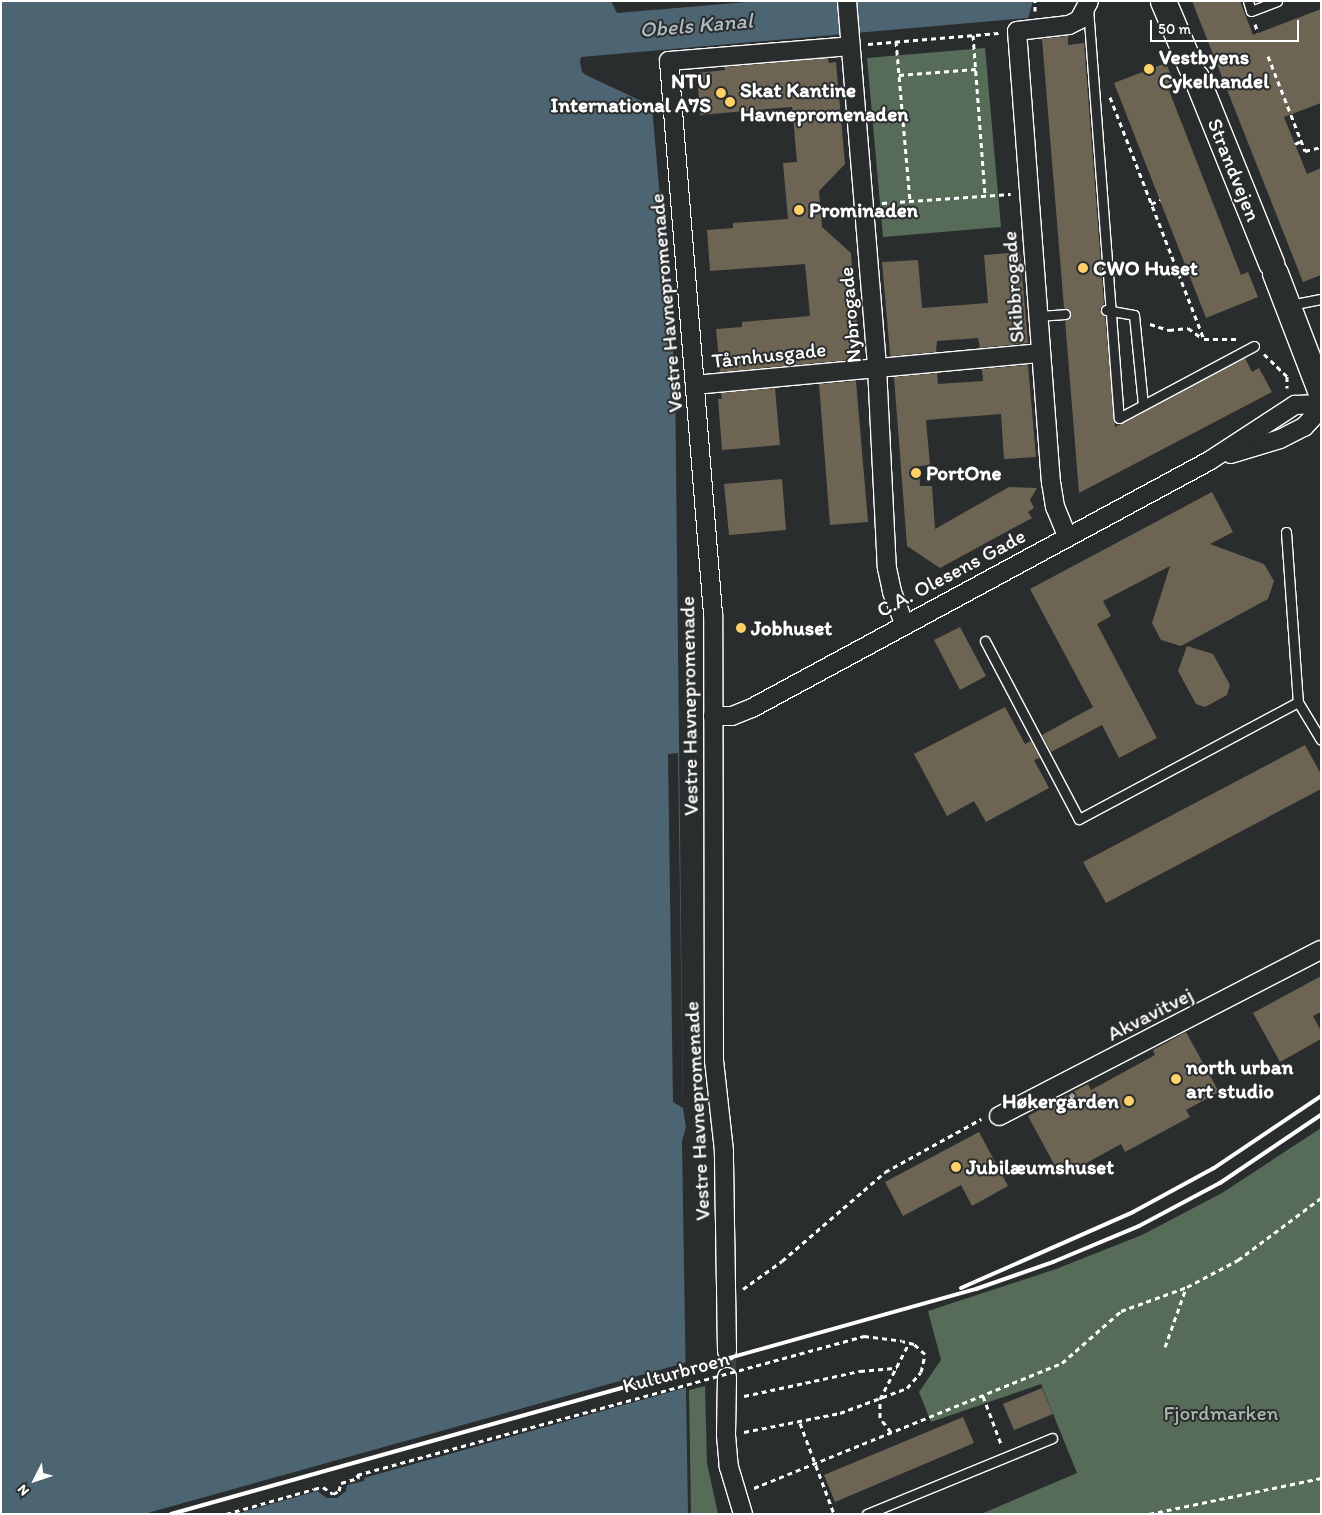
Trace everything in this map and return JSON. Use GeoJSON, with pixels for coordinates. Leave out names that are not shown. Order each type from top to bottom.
{"type":"FeatureCollection","features":[{"type":"Feature","properties":{"kind":"street","name":"Nybrogade"},"geometry":{"type":"LineString","coordinates":[[847,1],[877,367],[887,568],[892,592],[904,624]]}},
{"type":"Feature","properties":{"kind":"street","name":"Strandvejen"},"geometry":{"type":"LineString","coordinates":[[1163,1],[1273,268],[1321,393]]}},
{"type":"Feature","properties":{"kind":"street"},"geometry":{"type":"LineString","coordinates":[[1017,31],[1068,25],[1079,20],[1088,5]]}},
{"type":"Feature","properties":{"kind":"street","name":"Skibbrogade"},"geometry":{"type":"LineString","coordinates":[[1017,31],[1051,483],[1055,507],[1067,536]]}},
{"type":"Feature","properties":{"kind":"street","name":"Vestre Havnepromenade"},"geometry":{"type":"LineString","coordinates":[[727,1351],[724,1151],[714,1061],[713,614],[669,61],[850,41]]}},
{"type":"Feature","properties":{"kind":"street","name":"Tårnhusgade"},"geometry":{"type":"LineString","coordinates":[[695,385],[1041,353]]}},
{"type":"Feature","properties":{"kind":"street","name":"C.A. Olesens Gade"},"geometry":{"type":"LineString","coordinates":[[713,716],[732,716],[752,708],[904,624],[1209,461],[1288,409],[1296,405],[1321,404]]}},
{"type":"Feature","properties":{"kind":"street","name":"C.A. Olesens Gade"},"geometry":{"type":"LineString","coordinates":[[1209,461],[1280,439],[1304,427],[1321,409]]}},
{"type":"Feature","properties":{"kind":"street","name":"Akvavitvej"},"geometry":{"type":"LineString","coordinates":[[999,1116],[1321,950]]}},
{"type":"Feature","properties":{"kind":"street"},"geometry":{"type":"LineString","coordinates":[[727,1376],[726,1434],[736,1495],[742,1514]]}},
{"type":"Feature","properties":{"kind":"lane"},"geometry":{"type":"LineString","coordinates":[[1248,1],[1252,11],[1277,1]]}},
{"type":"Feature","properties":{"kind":"lane"},"geometry":{"type":"LineString","coordinates":[[1088,5],[1108,309],[1119,418],[1254,346]]}},
{"type":"Feature","properties":{"kind":"lane"},"geometry":{"type":"LineString","coordinates":[[1300,303],[1321,298]]}},
{"type":"Feature","properties":{"kind":"lane"},"geometry":{"type":"LineString","coordinates":[[1108,309],[1134,315],[1143,405]]}},
{"type":"Feature","properties":{"kind":"lane"},"geometry":{"type":"LineString","coordinates":[[1038,316],[1065,314]]}},
{"type":"Feature","properties":{"kind":"lane"},"geometry":{"type":"LineString","coordinates":[[1286,532],[1298,702],[1321,740]]}},
{"type":"Feature","properties":{"kind":"lane"},"geometry":{"type":"LineString","coordinates":[[986,641],[1079,819],[1298,702]]}},
{"type":"Feature","properties":{"kind":"lane"},"geometry":{"type":"LineString","coordinates":[[867,1514],[1052,1438]]}},
{"type":"Feature","properties":{"kind":"path"},"geometry":{"type":"LineString","coordinates":[[850,41],[896,41],[1017,31]]}},
{"type":"Feature","properties":{"kind":"path"},"geometry":{"type":"LineString","coordinates":[[973,35],[985,196]]}},
{"type":"Feature","properties":{"kind":"path"},"geometry":{"type":"LineString","coordinates":[[896,41],[910,201]]}},
{"type":"Feature","properties":{"kind":"path"},"geometry":{"type":"LineString","coordinates":[[1268,56],[1305,152],[1321,146]]}},
{"type":"Feature","properties":{"kind":"path"},"geometry":{"type":"LineString","coordinates":[[899,75],[976,69]]}},
{"type":"Feature","properties":{"kind":"path"},"geometry":{"type":"LineString","coordinates":[[1108,92],[1204,339]]}},
{"type":"Feature","properties":{"kind":"path"},"geometry":{"type":"LineString","coordinates":[[1295,144],[1301,141]]}},
{"type":"Feature","properties":{"kind":"path"},"geometry":{"type":"LineString","coordinates":[[864,204],[1029,193]]}},
{"type":"Feature","properties":{"kind":"path"},"geometry":{"type":"LineString","coordinates":[[1151,204],[1160,200]]}},
{"type":"Feature","properties":{"kind":"path"},"geometry":{"type":"LineString","coordinates":[[1134,315],[1151,325],[1169,330],[1188,328],[1204,339],[1248,340],[1287,376],[1288,409]]}},
{"type":"Feature","properties":{"kind":"path"},"geometry":{"type":"LineString","coordinates":[[727,1302],[782,1261],[885,1172],[970,1124],[986,1117],[999,1116]]}},
{"type":"Feature","properties":{"kind":"path"},"geometry":{"type":"LineString","coordinates":[[736,1495],[1062,1363],[1121,1311],[1187,1287],[1238,1260],[1321,1198]]}},
{"type":"Feature","properties":{"kind":"path"},"geometry":{"type":"LineString","coordinates":[[1165,1347],[1187,1287]]}},
{"type":"Feature","properties":{"kind":"path","name":"Kulturbroen"},"geometry":{"type":"LineString","coordinates":[[226,1514],[323,1487],[333,1494],[339,1492],[341,1483],[358,1478],[357,1475],[864,1336],[910,1343]]}},
{"type":"Feature","properties":{"kind":"path"},"geometry":{"type":"LineString","coordinates":[[726,1434],[800,1423],[880,1399],[907,1388],[921,1372],[925,1354],[922,1348],[910,1343],[880,1399],[880,1418],[891,1432]]}},
{"type":"Feature","properties":{"kind":"path"},"geometry":{"type":"LineString","coordinates":[[727,1399],[860,1372],[897,1368]]}},
{"type":"Feature","properties":{"kind":"path"},"geometry":{"type":"LineString","coordinates":[[983,1396],[1006,1457]]}},
{"type":"Feature","properties":{"kind":"path"},"geometry":{"type":"LineString","coordinates":[[800,1423],[834,1514]]}},
{"type":"Feature","properties":{"kind":"path"},"geometry":{"type":"LineString","coordinates":[[1149,1514],[1321,1478]]}},
{"type":"Feature","properties":{"kind":"green space"},"geometry":{"type":"Polygon","coordinates":[[[985,48],[1001,227],[883,237],[867,58],[985,48]]]}},
{"type":"Feature","properties":{"kind":"green space","name":"Fjordmarken"},"geometry":{"type":"Polygon","coordinates":[[[1321,1128],[1321,1514],[981,1514],[1077,1473],[1041,1384],[931,1422],[919,1392],[941,1360],[928,1311],[1056,1269],[1142,1235],[1222,1193],[1321,1128]]]}},
{"type":"Feature","properties":{"kind":"green space"},"geometry":{"type":"Polygon","coordinates":[[[705,1386],[707,1463],[718,1514],[691,1514],[689,1390],[705,1386]]]}},
{"type":"Feature","properties":{"kind":"water","name":"Obels Kanal"},"geometry":{"type":"Polygon","coordinates":[[[1,1],[611,1],[617,13],[759,1],[1033,1],[1028,18],[581,57],[582,72],[586,75],[652,106],[675,373],[683,1108],[686,1127],[682,1141],[688,1514],[1,1514],[1,1]]]}},
{"type":"Feature","properties":{"kind":"pier"},"geometry":{"type":"Polygon","coordinates":[[[678,753],[683,1108],[673,1102],[668,754],[678,753]]]}},
{"type":"Feature","properties":{"kind":"pier"},"geometry":{"type":"Polygon","coordinates":[[[688,1362],[688,1387],[364,1478],[364,1481],[347,1485],[346,1491],[337,1498],[327,1498],[317,1491],[236,1514],[144,1514],[688,1362]]]}},
{"type":"Feature","properties":{"kind":"building"},"geometry":{"type":"Polygon","coordinates":[[[1192,1],[1240,1],[1253,35],[1321,9],[1321,103],[1284,117],[1307,174],[1321,168],[1321,275],[1303,282],[1192,1]]]}},
{"type":"Feature","properties":{"kind":"building"},"geometry":{"type":"Polygon","coordinates":[[[1068,36],[1068,45],[1084,43],[1104,304],[1100,309],[1105,316],[1115,427],[1245,358],[1252,372],[1259,368],[1272,392],[1079,493],[1065,320],[1071,313],[1064,308],[1042,39],[1068,36]]]}},
{"type":"Feature","properties":{"kind":"building","name":"Prominaden"},"geometry":{"type":"Polygon","coordinates":[[[828,58],[829,63],[836,62],[845,164],[819,191],[822,227],[851,253],[860,359],[720,372],[716,329],[742,327],[742,322],[810,316],[805,264],[710,271],[707,230],[733,228],[733,223],[788,219],[783,163],[797,162],[792,107],[700,115],[697,73],[725,70],[725,67],[828,58]]]}},
{"type":"Feature","properties":{"kind":"building"},"geometry":{"type":"Polygon","coordinates":[[[1166,63],[1175,85],[1168,88],[1241,275],[1248,272],[1258,297],[1206,318],[1114,83],[1166,63]]]}},
{"type":"Feature","properties":{"kind":"building"},"geometry":{"type":"Polygon","coordinates":[[[1020,252],[1028,343],[980,348],[978,338],[937,341],[936,352],[892,356],[890,354],[882,262],[918,260],[922,308],[988,303],[984,255],[1020,252]]]}},
{"type":"Feature","properties":{"kind":"building","name":"PortOne"},"geometry":{"type":"Polygon","coordinates":[[[1028,365],[1036,457],[1004,459],[1001,414],[926,420],[930,465],[919,466],[920,486],[932,486],[935,529],[1009,487],[1037,488],[1030,500],[1034,508],[1028,512],[1032,518],[940,568],[907,546],[894,377],[937,373],[938,384],[983,381],[982,369],[1028,365]]]}},
{"type":"Feature","properties":{"kind":"building"},"geometry":{"type":"Polygon","coordinates":[[[856,381],[868,522],[830,525],[819,384],[856,381]]]}},
{"type":"Feature","properties":{"kind":"building"},"geometry":{"type":"Polygon","coordinates":[[[775,388],[780,445],[722,450],[718,399],[722,399],[721,393],[775,388]]]}},
{"type":"Feature","properties":{"kind":"building"},"geometry":{"type":"Polygon","coordinates":[[[782,479],[786,530],[729,535],[724,484],[782,479]]]}},
{"type":"Feature","properties":{"kind":"building"},"geometry":{"type":"Polygon","coordinates":[[[1212,492],[1233,532],[1210,544],[1264,564],[1274,581],[1268,599],[1181,646],[1161,640],[1152,623],[1170,566],[1103,601],[1111,616],[1097,624],[1157,738],[1119,758],[1102,725],[1051,752],[1042,735],[1093,707],[1030,589],[1212,492]]]}},
{"type":"Feature","properties":{"kind":"building"},"geometry":{"type":"Polygon","coordinates":[[[960,627],[986,676],[960,690],[934,640],[960,627]]]}},
{"type":"Feature","properties":{"kind":"building"},"geometry":{"type":"Polygon","coordinates":[[[1187,646],[1213,654],[1230,685],[1227,695],[1205,707],[1196,704],[1178,671],[1187,646]]]}},
{"type":"Feature","properties":{"kind":"building"},"geometry":{"type":"Polygon","coordinates":[[[1005,707],[1025,744],[1031,741],[1040,758],[1034,760],[1049,788],[986,822],[974,801],[947,816],[914,754],[1005,707]]]}},
{"type":"Feature","properties":{"kind":"building"},"geometry":{"type":"Polygon","coordinates":[[[1305,745],[1321,774],[1321,789],[1106,903],[1083,862],[1305,745]]]}},
{"type":"Feature","properties":{"kind":"building"},"geometry":{"type":"Polygon","coordinates":[[[1321,976],[1321,1012],[1313,1016],[1321,1031],[1321,1039],[1280,1062],[1253,1013],[1321,976]]]}},
{"type":"Feature","properties":{"kind":"building","name":"Høkergården"},"geometry":{"type":"Polygon","coordinates":[[[1186,1032],[1219,1092],[1186,1110],[1190,1117],[1125,1152],[1121,1144],[1061,1177],[1028,1116],[1088,1084],[1091,1090],[1155,1055],[1153,1050],[1186,1032]]]}},
{"type":"Feature","properties":{"kind":"building","name":"Jubilæumshuset"},"geometry":{"type":"Polygon","coordinates":[[[979,1132],[1008,1186],[972,1206],[961,1185],[903,1216],[885,1182],[979,1132]]]}},
{"type":"Feature","properties":{"kind":"building"},"geometry":{"type":"Polygon","coordinates":[[[1042,1388],[1053,1414],[1014,1430],[1003,1404],[1042,1388]]]}},
{"type":"Feature","properties":{"kind":"building"},"geometry":{"type":"Polygon","coordinates":[[[963,1417],[974,1443],[835,1502],[824,1475],[963,1417]]]}},
{"type":"Feature","properties":{"kind":"tunnel"},"geometry":{"type":"LineString","coordinates":[[727,1351],[727,1377]]}},
{"type":"Feature","properties":{"kind":"railway"},"geometry":{"type":"LineString","coordinates":[[961,1288],[1133,1212],[1214,1168],[1321,1096]]}},
{"type":"Feature","properties":{"kind":"railway"},"geometry":{"type":"LineString","coordinates":[[171,1514],[976,1289],[1053,1262],[1139,1226],[1220,1183],[1321,1115]]}},
{"type":"Feature","properties":{"kind":"place","name":"Vestbyens Cykelhandel"},"geometry":{"type":"Point","coordinates":[1149,69]}},
{"type":"Feature","properties":{"kind":"place","name":"NTU International A7S"},"geometry":{"type":"Point","coordinates":[721,93]}},
{"type":"Feature","properties":{"kind":"place","name":"Skat Kantine Havnepromenaden"},"geometry":{"type":"Point","coordinates":[730,102]}},
{"type":"Feature","properties":{"kind":"place","name":"Prominaden"},"geometry":{"type":"Point","coordinates":[799,210]}},
{"type":"Feature","properties":{"kind":"place","name":"CWO Huset"},"geometry":{"type":"Point","coordinates":[1083,268]}},
{"type":"Feature","properties":{"kind":"place","name":"PortOne"},"geometry":{"type":"Point","coordinates":[916,473]}},
{"type":"Feature","properties":{"kind":"place","name":"Jobhuset"},"geometry":{"type":"Point","coordinates":[741,628]}},
{"type":"Feature","properties":{"kind":"place","name":"north urban art studio"},"geometry":{"type":"Point","coordinates":[1176,1079]}},
{"type":"Feature","properties":{"kind":"place","name":"Høkergården"},"geometry":{"type":"Point","coordinates":[1129,1101]}},
{"type":"Feature","properties":{"kind":"place","name":"Jubilæumshuset"},"geometry":{"type":"Point","coordinates":[956,1167]}}]}
